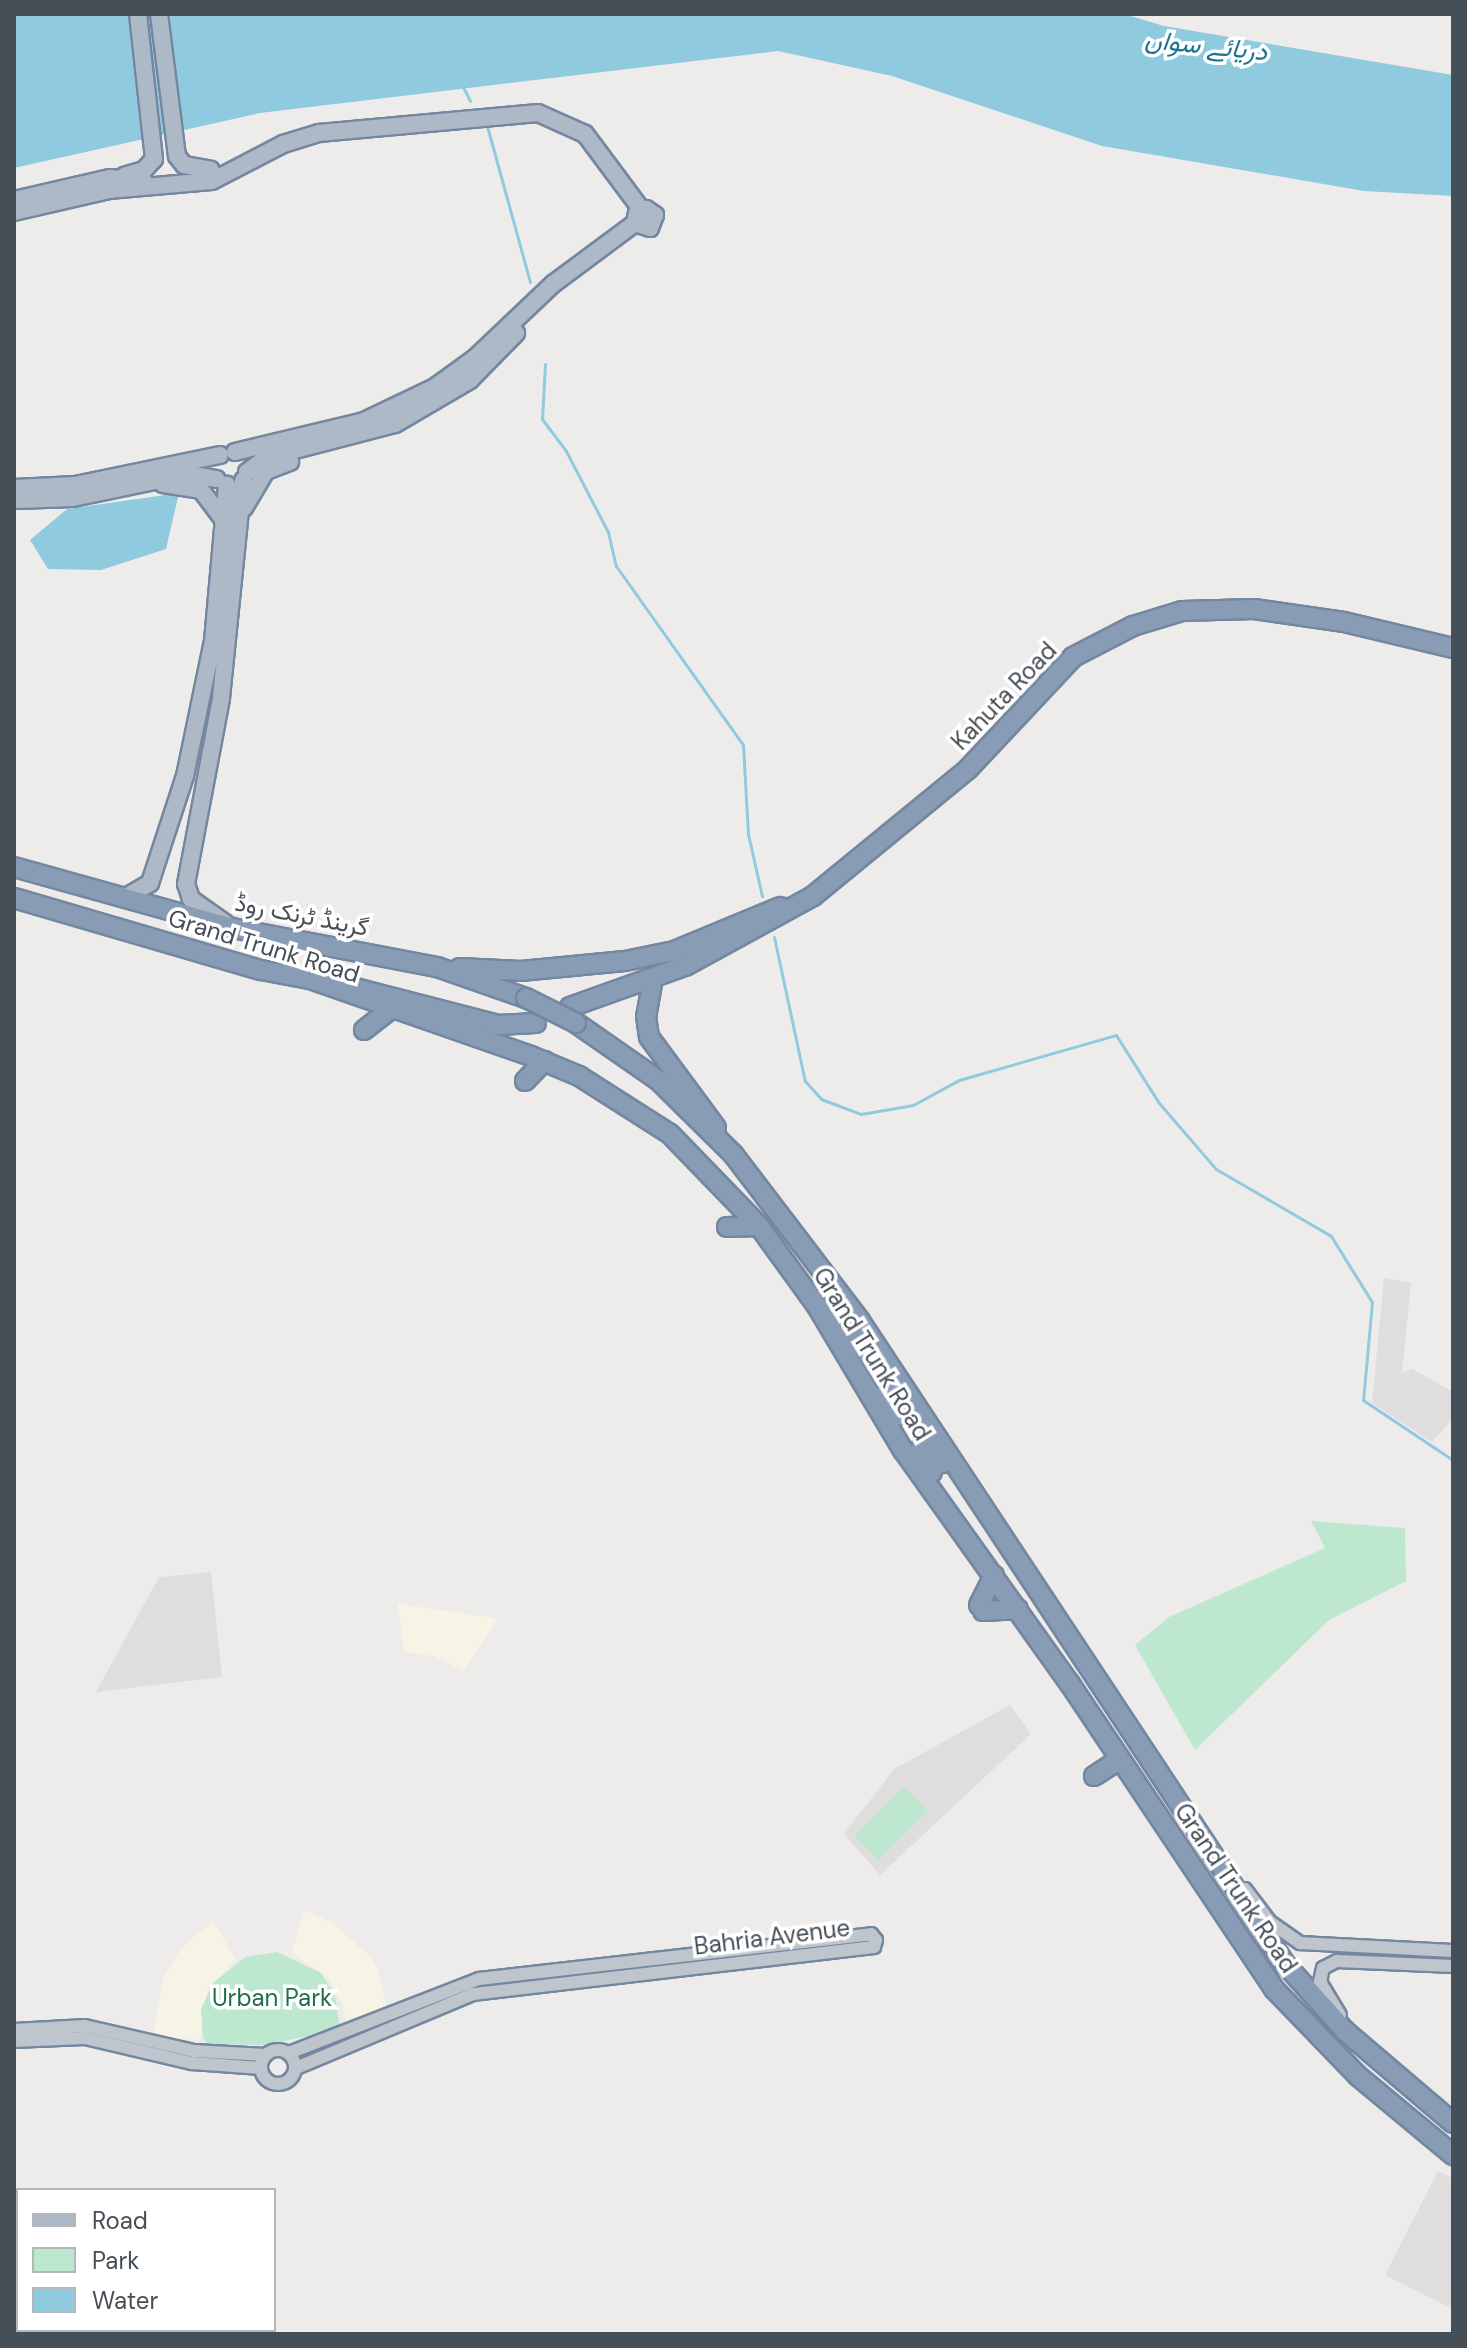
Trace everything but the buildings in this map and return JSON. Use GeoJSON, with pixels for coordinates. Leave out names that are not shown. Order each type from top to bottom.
{"type":"FeatureCollection","features":[{"type":"Feature","properties":{"kind":"highway","name":"Kahuta Road"},"geometry":{"type":"LineString","coordinates":[[573,1015],[747,936],[813,896],[968,769],[1073,657],[1133,626],[1182,611],[1254,609],[1344,622],[1453,648]]}},
{"type":"Feature","properties":{"kind":"highway","name":"گرینڈ ٹرنک روڈ"},"geometry":{"type":"LineString","coordinates":[[14,867],[232,928],[437,967],[573,1015]]}},
{"type":"Feature","properties":{"kind":"highway","name":"Kahuta Road"},"geometry":{"type":"LineString","coordinates":[[437,967],[521,971],[625,961],[674,951],[813,896]]}},
{"type":"Feature","properties":{"kind":"highway","name":"Grand Trunk Road"},"geometry":{"type":"LineString","coordinates":[[14,898],[261,970],[310,979],[390,1010],[544,1061],[622,1100],[670,1134],[759,1226],[817,1306],[903,1450],[1018,1609],[1274,1989],[1360,2079],[1453,2155]]}},
{"type":"Feature","properties":{"kind":"highway"},"geometry":{"type":"LineString","coordinates":[[653,978],[646,1016],[649,1037],[695,1092],[733,1154]]}},
{"type":"Feature","properties":{"kind":"highway"},"geometry":{"type":"LineString","coordinates":[[310,979],[498,1025],[536,1023]]}},
{"type":"Feature","properties":{"kind":"highway"},"geometry":{"type":"LineString","coordinates":[[356,998],[360,1028],[390,1010]]}},
{"type":"Feature","properties":{"kind":"highway","name":"Grand Trunk Road"},"geometry":{"type":"LineString","coordinates":[[573,1015],[658,1080],[733,1154],[840,1295],[1286,1965],[1380,2064],[1453,2123]]}},
{"type":"Feature","properties":{"kind":"highway"},"geometry":{"type":"LineString","coordinates":[[525,1081],[544,1061]]}},
{"type":"Feature","properties":{"kind":"highway"},"geometry":{"type":"LineString","coordinates":[[727,1227],[759,1226]]}},
{"type":"Feature","properties":{"kind":"highway"},"geometry":{"type":"LineString","coordinates":[[817,1306],[876,1393],[900,1415],[903,1401],[848,1327],[840,1295]]}},
{"type":"Feature","properties":{"kind":"highway"},"geometry":{"type":"LineString","coordinates":[[976,1550],[967,1525],[919,1453],[923,1444],[932,1446],[993,1536],[1008,1546]]}},
{"type":"Feature","properties":{"kind":"highway"},"geometry":{"type":"LineString","coordinates":[[994,1576],[981,1608],[1018,1609]]}},
{"type":"Feature","properties":{"kind":"highway"},"geometry":{"type":"LineString","coordinates":[[1094,1776],[1120,1759]]}},
{"type":"Feature","properties":{"kind":"main road"},"geometry":{"type":"LineString","coordinates":[[14,200],[117,177],[149,166],[154,151],[138,14]]}},
{"type":"Feature","properties":{"kind":"main road"},"geometry":{"type":"LineString","coordinates":[[159,14],[175,150],[184,165],[211,170]]}},
{"type":"Feature","properties":{"kind":"main road"},"geometry":{"type":"LineString","coordinates":[[14,212],[109,190],[212,181],[306,135],[388,128],[429,119],[437,124],[521,113],[562,120],[585,134],[639,220]]}},
{"type":"Feature","properties":{"kind":"main road"},"geometry":{"type":"LineString","coordinates":[[117,177],[167,181],[257,157]]}},
{"type":"Feature","properties":{"kind":"main road"},"geometry":{"type":"LineString","coordinates":[[14,499],[73,498],[192,474],[234,479],[268,457],[366,436],[406,418],[470,380],[559,290],[639,220]]}},
{"type":"Feature","properties":{"kind":"main road"},"geometry":{"type":"LineString","coordinates":[[14,488],[75,485],[228,454],[364,421],[435,387],[475,358],[553,284],[639,220]]}},
{"type":"Feature","properties":{"kind":"main road"},"geometry":{"type":"LineString","coordinates":[[240,514],[262,476],[273,467],[384,440],[400,431],[406,418]]}},
{"type":"Feature","properties":{"kind":"main road"},"geometry":{"type":"LineString","coordinates":[[228,454],[214,466],[234,479],[240,514],[221,698],[186,884],[197,905],[232,928]]}},
{"type":"Feature","properties":{"kind":"main road"},"geometry":{"type":"LineString","coordinates":[[126,897],[150,883],[185,776],[213,641],[225,521],[234,479],[246,462],[228,454]]}},
{"type":"Feature","properties":{"kind":"main road"},"geometry":{"type":"LineString","coordinates":[[148,482],[201,490],[225,521]]}},
{"type":"Feature","properties":{"kind":"street"},"geometry":{"type":"LineString","coordinates":[[1203,1841],[1283,1934],[1300,1943],[1453,1951]]}},
{"type":"Feature","properties":{"kind":"street","name":"Bahria Avenue"},"geometry":{"type":"LineString","coordinates":[[289,2053],[479,1979],[871,1934],[876,1940],[874,1947],[473,1994],[296,2068]]}},
{"type":"Feature","properties":{"kind":"street"},"geometry":{"type":"LineString","coordinates":[[1396,1948],[1404,1963]]}},
{"type":"Feature","properties":{"kind":"street"},"geometry":{"type":"LineString","coordinates":[[1380,2064],[1333,2006],[1321,1974],[1337,1961],[1453,1966]]}},
{"type":"Feature","properties":{"kind":"street"},"geometry":{"type":"LineString","coordinates":[[14,2030],[85,2026],[194,2051],[266,2055],[274,2050],[289,2053],[296,2068],[292,2078],[276,2084],[261,2068],[192,2063],[85,2038],[14,2041]]}},
{"type":"Feature","properties":{"kind":"street"},"geometry":{"type":"LineString","coordinates":[[261,2068],[266,2055]]}},
{"type":"Feature","properties":{"kind":"shaded area"},"geometry":{"type":"Polygon","coordinates":[[[1384,1278],[1411,1283],[1402,1373],[1412,1369],[1453,1392],[1453,1419],[1432,1442],[1372,1403],[1384,1278]]]}},
{"type":"Feature","properties":{"kind":"shaded area"},"geometry":{"type":"Polygon","coordinates":[[[211,1572],[222,1677],[96,1692],[159,1577],[211,1572]]]}},
{"type":"Feature","properties":{"kind":"shaded area"},"geometry":{"type":"Polygon","coordinates":[[[398,1604],[497,1619],[464,1671],[434,1656],[404,1652],[398,1604]]]}},
{"type":"Feature","properties":{"kind":"shaded area"},"geometry":{"type":"Polygon","coordinates":[[[1010,1705],[1031,1734],[880,1875],[844,1834],[894,1769],[1010,1705]]]}},
{"type":"Feature","properties":{"kind":"shaded area"},"geometry":{"type":"Polygon","coordinates":[[[304,1910],[333,1923],[369,1956],[378,1970],[388,2013],[347,2028],[342,2003],[327,1976],[292,1953],[304,1910]]]}},
{"type":"Feature","properties":{"kind":"shaded area"},"geometry":{"type":"Polygon","coordinates":[[[213,1921],[236,1960],[207,1989],[200,2040],[153,2037],[164,1976],[182,1947],[213,1921]]]}},
{"type":"Feature","properties":{"kind":"shaded area"},"geometry":{"type":"Polygon","coordinates":[[[1438,2171],[1453,2178],[1453,2309],[1385,2275],[1438,2171]]]}},
{"type":"Feature","properties":{"kind":"green space"},"geometry":{"type":"Polygon","coordinates":[[[1311,1521],[1405,1528],[1406,1581],[1329,1620],[1195,1750],[1135,1645],[1169,1617],[1325,1548],[1311,1521]]]}},
{"type":"Feature","properties":{"kind":"green space"},"geometry":{"type":"Polygon","coordinates":[[[904,1787],[928,1811],[879,1861],[855,1836],[904,1787]]]}},
{"type":"Feature","properties":{"kind":"green space","name":"Urban Park"},"geometry":{"type":"Polygon","coordinates":[[[277,1952],[321,1973],[335,1995],[340,2030],[263,2045],[208,2044],[203,2038],[201,2009],[213,1983],[245,1957],[277,1952]]]}},
{"type":"Feature","properties":{"kind":"water","name":"دریائے سواں"},"geometry":{"type":"Polygon","coordinates":[[[14,14],[1124,14],[1164,26],[1453,75],[1453,196],[1364,191],[1102,146],[892,76],[778,51],[260,113],[14,168],[14,14]]]}},
{"type":"Feature","properties":{"kind":"water"},"geometry":{"type":"Polygon","coordinates":[[[179,493],[166,549],[101,570],[48,569],[30,540],[67,509],[179,493]]]}},
{"type":"Feature","properties":{"kind":"waterway"},"geometry":{"type":"LineString","coordinates":[[461,83],[470,101]]}},
{"type":"Feature","properties":{"kind":"waterway"},"geometry":{"type":"LineString","coordinates":[[487,126],[530,282]]}},
{"type":"Feature","properties":{"kind":"waterway"},"geometry":{"type":"LineString","coordinates":[[545,364],[542,419],[566,451],[608,532],[616,566],[743,745],[748,834],[762,896]]}},
{"type":"Feature","properties":{"kind":"waterway"},"geometry":{"type":"LineString","coordinates":[[774,937],[805,1081],[821,1099],[861,1114],[913,1105],[959,1080],[1116,1035],[1159,1103],[1216,1169],[1331,1236],[1372,1302],[1363,1400],[1453,1460]]}}]}
